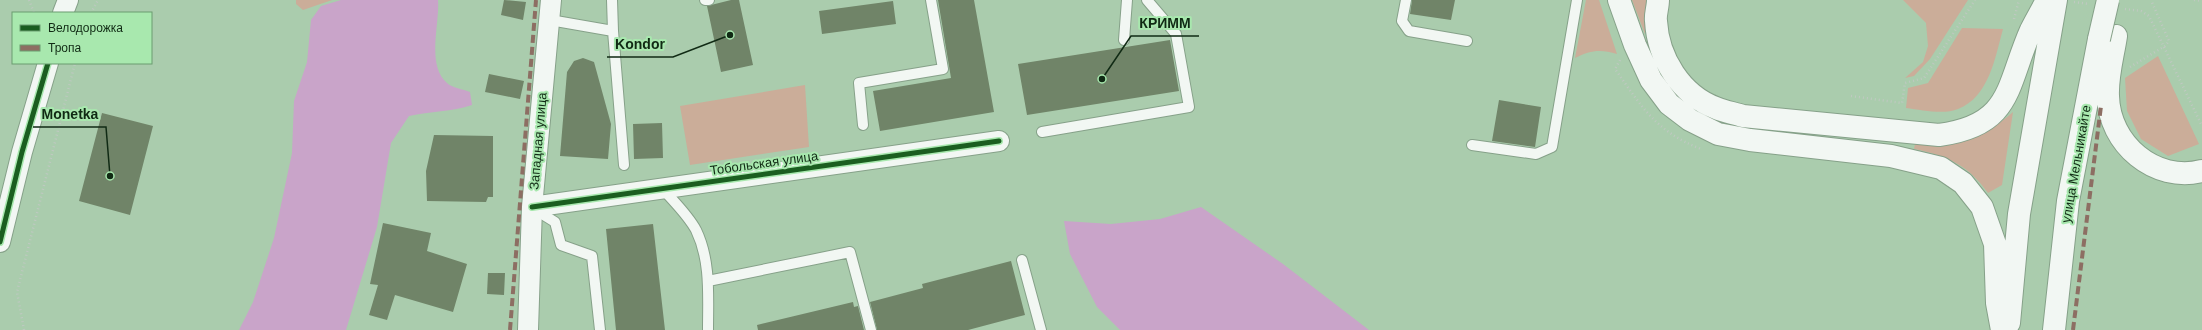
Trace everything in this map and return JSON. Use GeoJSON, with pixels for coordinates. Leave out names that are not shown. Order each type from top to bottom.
{"type":"FeatureCollection","features":[{"type":"Feature","properties":{"kind":"main road"},"geometry":{"type":"LineString","coordinates":[[1619,0],[1635,45],[1651,80],[1669,104],[1690,120],[1718,134],[1750,140],[1891,156],[1941,168],[1963,183],[1982,207],[1995,244],[1997,303],[2002,330]]}},
{"type":"Feature","properties":{"kind":"main road"},"geometry":{"type":"LineString","coordinates":[[1658,0],[1656,21],[1660,48],[1673,74],[1693,94],[1715,108],[1743,116],[1940,135],[1962,132],[1981,124],[2001,105],[2011,87],[2031,29],[2047,0]]}},
{"type":"Feature","properties":{"kind":"main road"},"geometry":{"type":"LineString","coordinates":[[2008,330],[2019,214],[2031,29],[2064,1]]}},
{"type":"Feature","properties":{"kind":"main road","name":"улица Мельникайте"},"geometry":{"type":"LineString","coordinates":[[2054,330],[2068,201],[2108,37],[2108,3]]}},
{"type":"Feature","properties":{"kind":"main road"},"geometry":{"type":"LineString","coordinates":[[2108,37],[2110,71],[2108,97],[2111,118],[2123,143],[2143,162],[2164,171],[2193,174],[2202,171]]}},
{"type":"Feature","properties":{"kind":"street"},"geometry":{"type":"LineString","coordinates":[[63,12],[68,0]]}},
{"type":"Feature","properties":{"kind":"street","name":"Западная улица"},"geometry":{"type":"LineString","coordinates":[[528,330],[532,208],[552,0]]}},
{"type":"Feature","properties":{"kind":"street"},"geometry":{"type":"LineString","coordinates":[[0,242],[22,152],[48,64]]}},
{"type":"Feature","properties":{"kind":"street","name":"Тобольская улица"},"geometry":{"type":"LineString","coordinates":[[532,208],[999,141]]}},
{"type":"Feature","properties":{"kind":"lane"},"geometry":{"type":"LineString","coordinates":[[612,0],[612,31],[624,165]]}},
{"type":"Feature","properties":{"kind":"lane"},"geometry":{"type":"LineString","coordinates":[[863,125],[859,83],[943,69],[931,0]]}},
{"type":"Feature","properties":{"kind":"lane"},"geometry":{"type":"LineString","coordinates":[[1124,40],[1127,0]]}},
{"type":"Feature","properties":{"kind":"lane"},"geometry":{"type":"LineString","coordinates":[[1042,132],[1189,107],[1176,34],[1147,0]]}},
{"type":"Feature","properties":{"kind":"lane"},"geometry":{"type":"LineString","coordinates":[[1406,0],[1402,21],[1409,31],[1467,41]]}},
{"type":"Feature","properties":{"kind":"lane"},"geometry":{"type":"LineString","coordinates":[[1472,145],[1536,154],[1552,147],[1577,0]]}},
{"type":"Feature","properties":{"kind":"lane"},"geometry":{"type":"LineString","coordinates":[[550,20],[612,31]]}},
{"type":"Feature","properties":{"kind":"lane"},"geometry":{"type":"LineString","coordinates":[[663,189],[695,229],[705,255],[708,281],[708,330]]}},
{"type":"Feature","properties":{"kind":"lane"},"geometry":{"type":"LineString","coordinates":[[532,208],[555,222],[561,246],[592,256],[600,330]]}},
{"type":"Feature","properties":{"kind":"lane"},"geometry":{"type":"LineString","coordinates":[[708,281],[850,252],[870,330]]}},
{"type":"Feature","properties":{"kind":"lane"},"geometry":{"type":"LineString","coordinates":[[1022,260],[1041,330]]}},
{"type":"Feature","properties":{"kind":"path"},"geometry":{"type":"LineString","coordinates":[[29,0],[34,12]]}},
{"type":"Feature","properties":{"kind":"path"},"geometry":{"type":"LineString","coordinates":[[92,12],[98,0]]}},
{"type":"Feature","properties":{"kind":"path"},"geometry":{"type":"LineString","coordinates":[[1851,96],[1902,103],[1905,83],[1924,78],[1975,0]]}},
{"type":"Feature","properties":{"kind":"path"},"geometry":{"type":"LineString","coordinates":[[2019,0],[2031,29]]}},
{"type":"Feature","properties":{"kind":"path"},"geometry":{"type":"LineString","coordinates":[[2128,68],[2165,46],[2169,41],[2151,0]]}},
{"type":"Feature","properties":{"kind":"path"},"geometry":{"type":"LineString","coordinates":[[2194,0],[2202,1]]}},
{"type":"Feature","properties":{"kind":"path"},"geometry":{"type":"LineString","coordinates":[[2064,1],[2108,3],[2141,11],[2149,16],[2165,46],[2202,126]]}},
{"type":"Feature","properties":{"kind":"path"},"geometry":{"type":"LineString","coordinates":[[24,330],[17,292],[75,64]]}},
{"type":"Feature","properties":{"kind":"shaded area"},"geometry":{"type":"Polygon","coordinates":[[[296,0],[332,0],[303,10],[296,4],[296,0]]]}},
{"type":"Feature","properties":{"kind":"shaded area"},"geometry":{"type":"Polygon","coordinates":[[[341,0],[438,0],[435,44],[437,66],[441,75],[449,85],[470,92],[472,105],[457,109],[409,116],[391,143],[377,227],[346,330],[239,330],[253,302],[274,238],[292,153],[294,101],[307,62],[311,20],[321,6],[341,0]]]}},
{"type":"Feature","properties":{"kind":"shaded area"},"geometry":{"type":"Polygon","coordinates":[[[1586,0],[1599,0],[1617,54],[1606,51],[1596,51],[1586,53],[1575,58],[1586,0]]]}},
{"type":"Feature","properties":{"kind":"shaded area"},"geometry":{"type":"Polygon","coordinates":[[[1632,0],[1647,0],[1645,34],[1632,0]]]}},
{"type":"Feature","properties":{"kind":"shaded area"},"geometry":{"type":"Polygon","coordinates":[[[1903,0],[1968,0],[1930,59],[1914,76],[1905,78],[1923,62],[1928,46],[1926,23],[1903,0]]]}},
{"type":"Feature","properties":{"kind":"shaded area"},"geometry":{"type":"Polygon","coordinates":[[[1962,28],[2003,29],[1989,75],[1977,96],[1969,103],[1952,111],[1933,112],[1906,108],[1908,88],[1928,83],[1962,28]]]}},
{"type":"Feature","properties":{"kind":"shaded area"},"geometry":{"type":"Polygon","coordinates":[[[2158,56],[2199,144],[2168,156],[2141,139],[2127,111],[2125,78],[2158,56]]]}},
{"type":"Feature","properties":{"kind":"shaded area"},"geometry":{"type":"Polygon","coordinates":[[[805,85],[809,147],[690,165],[680,106],[805,85]]]}},
{"type":"Feature","properties":{"kind":"shaded area"},"geometry":{"type":"Polygon","coordinates":[[[2013,112],[2002,185],[1988,193],[1973,175],[1956,163],[1937,155],[1914,149],[1915,144],[1930,145],[1956,143],[1968,140],[1990,129],[2013,112]]]}},
{"type":"Feature","properties":{"kind":"shaded area"},"geometry":{"type":"Polygon","coordinates":[[[1201,207],[1283,264],[1369,330],[1120,330],[1097,307],[1070,254],[1064,221],[1111,224],[1160,219],[1201,207]]]}},
{"type":"Feature","properties":{"kind":"building"},"geometry":{"type":"Polygon","coordinates":[[[504,0],[526,2],[523,20],[501,15],[504,0]]]}},
{"type":"Feature","properties":{"kind":"building"},"geometry":{"type":"Polygon","coordinates":[[[731,0],[739,0],[753,65],[721,72],[707,6],[731,0]]]}},
{"type":"Feature","properties":{"kind":"building"},"geometry":{"type":"Polygon","coordinates":[[[938,0],[974,0],[994,112],[880,131],[873,91],[951,78],[938,0]]]}},
{"type":"Feature","properties":{"kind":"building"},"geometry":{"type":"Polygon","coordinates":[[[1412,0],[1455,0],[1451,20],[1410,14],[1412,0]]]}},
{"type":"Feature","properties":{"kind":"building"},"geometry":{"type":"Polygon","coordinates":[[[893,1],[896,24],[822,34],[819,11],[893,1]]]}},
{"type":"Feature","properties":{"kind":"building"},"geometry":{"type":"Polygon","coordinates":[[[1170,40],[1179,91],[1027,115],[1018,64],[1170,40]]]}},
{"type":"Feature","properties":{"kind":"building"},"geometry":{"type":"Polygon","coordinates":[[[583,58],[594,62],[611,124],[608,159],[560,156],[567,72],[574,61],[583,58]]]}},
{"type":"Feature","properties":{"kind":"building"},"geometry":{"type":"Polygon","coordinates":[[[489,74],[524,81],[520,99],[485,92],[489,74]]]}},
{"type":"Feature","properties":{"kind":"building"},"geometry":{"type":"Polygon","coordinates":[[[1499,100],[1541,107],[1535,147],[1492,141],[1499,100]]]}},
{"type":"Feature","properties":{"kind":"building"},"geometry":{"type":"Polygon","coordinates":[[[102,113],[153,126],[130,215],[79,201],[102,113]]]}},
{"type":"Feature","properties":{"kind":"building"},"geometry":{"type":"Polygon","coordinates":[[[662,123],[663,158],[634,159],[633,124],[662,123]]]}},
{"type":"Feature","properties":{"kind":"building"},"geometry":{"type":"Polygon","coordinates":[[[434,135],[493,136],[493,197],[488,197],[486,202],[427,201],[426,171],[434,135]]]}},
{"type":"Feature","properties":{"kind":"building"},"geometry":{"type":"Polygon","coordinates":[[[383,223],[431,233],[427,251],[467,264],[453,312],[395,295],[387,320],[369,315],[378,285],[370,284],[383,223]]]}},
{"type":"Feature","properties":{"kind":"building"},"geometry":{"type":"Polygon","coordinates":[[[653,224],[665,330],[616,330],[606,229],[653,224]]]}},
{"type":"Feature","properties":{"kind":"building"},"geometry":{"type":"Polygon","coordinates":[[[1011,261],[1025,315],[968,330],[877,330],[870,302],[923,288],[922,284],[1011,261]]]}},
{"type":"Feature","properties":{"kind":"building"},"geometry":{"type":"Polygon","coordinates":[[[488,273],[505,273],[504,295],[487,294],[488,273]]]}},
{"type":"Feature","properties":{"kind":"building"},"geometry":{"type":"Polygon","coordinates":[[[853,302],[854,307],[858,306],[864,330],[758,330],[757,325],[853,302]]]}},
{"type":"Feature","properties":{"kind":"marked path"},"geometry":{"type":"LineString","coordinates":[[510,330],[536,0]]}},
{"type":"Feature","properties":{"kind":"marked path"},"geometry":{"type":"LineString","coordinates":[[2073,330],[2101,106]]}},
{"type":"Feature","properties":{"kind":"cycle path"},"geometry":{"type":"LineString","coordinates":[[0,242],[22,152],[48,64]]}},
{"type":"Feature","properties":{"kind":"cycle path"},"geometry":{"type":"LineString","coordinates":[[532,207],[999,141]]}},
{"type":"Feature","properties":{"kind":"place","name":"Kondor"},"geometry":{"type":"Point","coordinates":[730,35]}},
{"type":"Feature","properties":{"kind":"place","name":"КРИММ"},"geometry":{"type":"Point","coordinates":[1102,79]}},
{"type":"Feature","properties":{"kind":"place","name":"Monetka"},"geometry":{"type":"Point","coordinates":[110,176]}}]}
